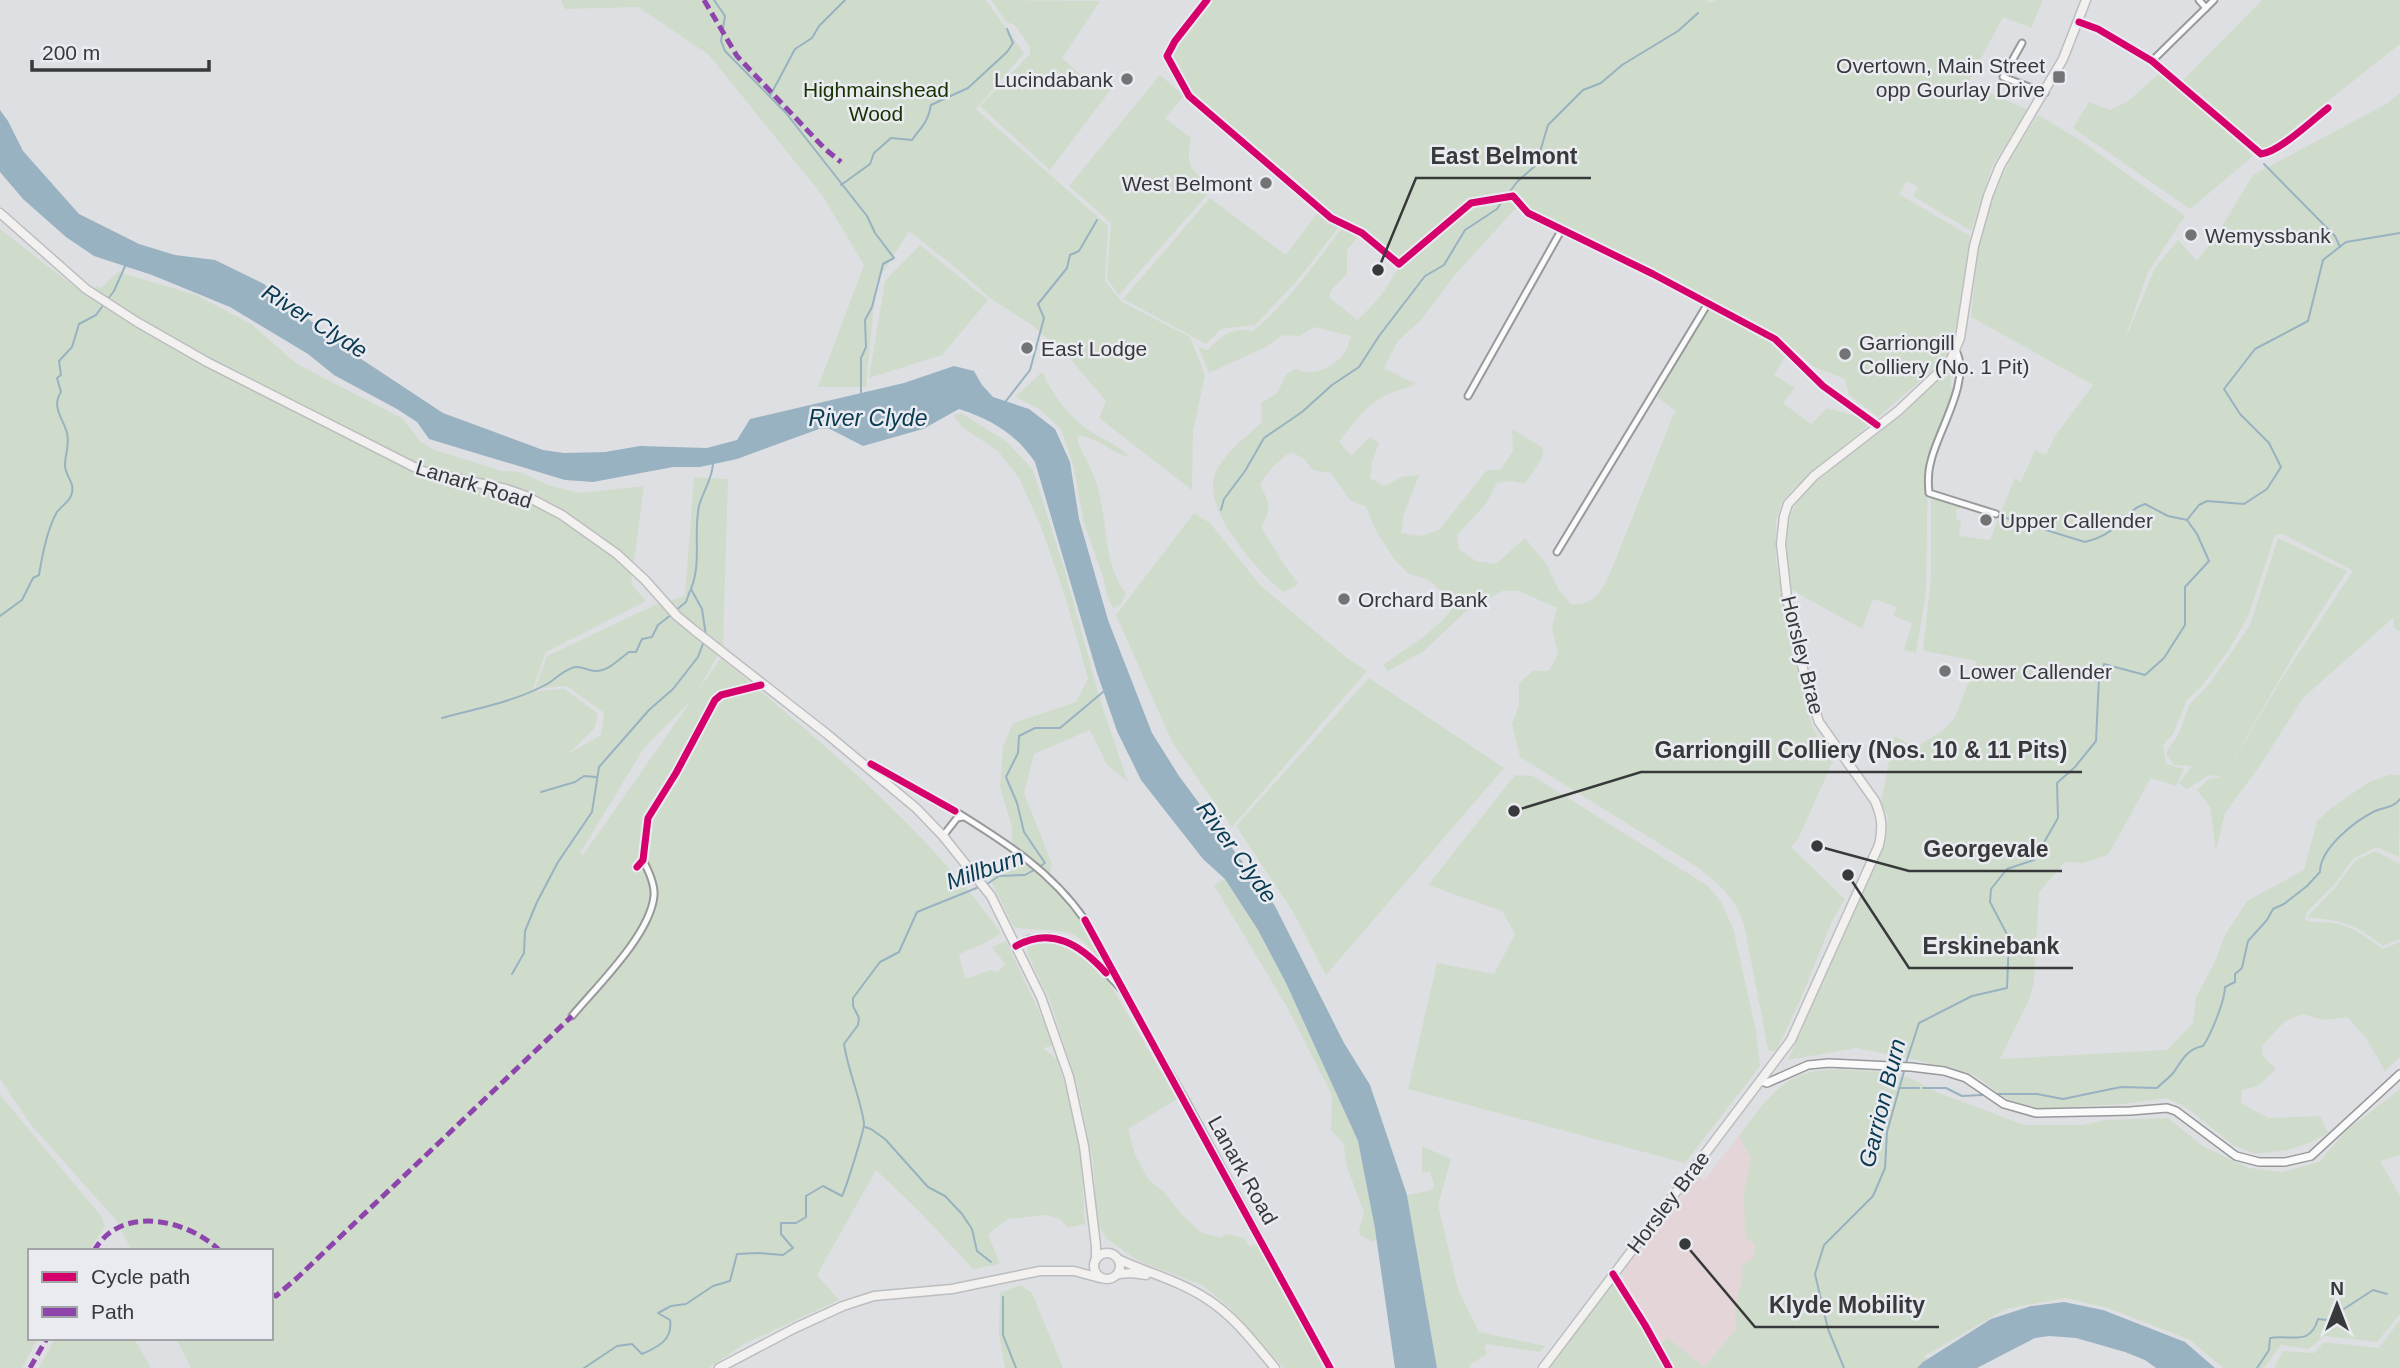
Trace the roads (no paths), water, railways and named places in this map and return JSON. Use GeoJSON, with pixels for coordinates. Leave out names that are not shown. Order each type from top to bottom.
{"type":"FeatureCollection","features":[{"type":"Feature","properties":{"kind":"main road","name":"Horsley Brae"},"geometry":{"type":"LineString","coordinates":[[1543,1368],[1791,1040],[1875,853],[1882,829],[1875,801],[1819,722],[1807,682],[1787,598],[1781,529],[1788,504],[1800,489],[1877,425],[1898,411],[1941,372],[1956,351],[1965,316],[1974,246],[1988,196],[2000,166],[2063,60],[2086,0]]}},
{"type":"Feature","properties":{"kind":"main road","name":"Lanark Road"},"geometry":{"type":"LineString","coordinates":[[0,213],[86,289],[137,322],[238,378],[422,471],[506,489],[562,514],[617,554],[677,616],[761,685],[886,781],[943,836],[991,896],[1053,1027],[1081,1126],[1095,1234],[1095,1260]]}},
{"type":"Feature","properties":{"kind":"main road"},"geometry":{"type":"LineString","coordinates":[[1762,1081],[1767,1083],[1808,1065],[1829,1063],[1944,1071],[1966,1078],[2004,1104],[2036,1112],[2167,1108],[2176,1111],[2236,1156],[2259,1162],[2285,1162],[2311,1156],[2400,1074]]}},
{"type":"Feature","properties":{"kind":"main road"},"geometry":{"type":"LineString","coordinates":[[719,1368],[795,1328],[861,1299],[891,1293],[952,1289],[1040,1270],[1074,1271],[1112,1279],[1118,1274],[1120,1267],[1095,1234]]}},
{"type":"Feature","properties":{"kind":"main road"},"geometry":{"type":"LineString","coordinates":[[1074,1271],[1103,1254],[1194,1291],[1222,1310],[1275,1368]]}},
{"type":"Feature","properties":{"kind":"main road"},"geometry":{"type":"LineString","coordinates":[[1095,1260],[1094,1271],[1100,1278]]}},
{"type":"Feature","properties":{"kind":"main road"},"geometry":{"type":"LineString","coordinates":[[1118,1274],[1160,1277]]}},
{"type":"Feature","properties":{"kind":"street"},"geometry":{"type":"LineString","coordinates":[[1207,0],[1175,41],[1167,56],[1189,96],[1331,218],[1362,233],[1399,264],[1471,203],[1513,196],[1528,213],[1653,274],[1775,339],[1823,386],[1877,425]]}},
{"type":"Feature","properties":{"kind":"street"},"geometry":{"type":"LineString","coordinates":[[2199,0],[2206,8]]}},
{"type":"Feature","properties":{"kind":"street"},"geometry":{"type":"LineString","coordinates":[[2152,61],[2214,0]]}},
{"type":"Feature","properties":{"kind":"street"},"geometry":{"type":"LineString","coordinates":[[2079,22],[2098,29],[2152,61],[2261,154],[2287,142],[2328,108]]}},
{"type":"Feature","properties":{"kind":"street"},"geometry":{"type":"LineString","coordinates":[[2022,43],[2003,77],[2045,93]]}},
{"type":"Feature","properties":{"kind":"street"},"geometry":{"type":"LineString","coordinates":[[1468,396],[1562,229]]}},
{"type":"Feature","properties":{"kind":"street"},"geometry":{"type":"LineString","coordinates":[[1557,552],[1707,304]]}},
{"type":"Feature","properties":{"kind":"street"},"geometry":{"type":"LineString","coordinates":[[1956,351],[1959,359],[1956,396],[1931,460],[1930,493],[1996,514]]}},
{"type":"Feature","properties":{"kind":"street"},"geometry":{"type":"LineString","coordinates":[[572,1016],[635,940],[654,896],[643,860],[648,818],[676,773],[715,700],[721,695],[761,685]]}},
{"type":"Feature","properties":{"kind":"street"},"geometry":{"type":"LineString","coordinates":[[955,811],[1045,874],[1068,895],[1085,920]]}},
{"type":"Feature","properties":{"kind":"street"},"geometry":{"type":"LineString","coordinates":[[943,836],[957,818],[964,817]]}},
{"type":"Feature","properties":{"kind":"street"},"geometry":{"type":"LineString","coordinates":[[637,867],[643,860]]}},
{"type":"Feature","properties":{"kind":"street","name":"Lanark Road"},"geometry":{"type":"LineString","coordinates":[[1016,946],[1029,939],[1051,937],[1069,943],[1094,959],[1123,991],[1186,1101],[1330,1368]]}},
{"type":"Feature","properties":{"kind":"street"},"geometry":{"type":"LineString","coordinates":[[1613,1275],[1669,1368]]}},
{"type":"Feature","properties":{"kind":"water","name":"River Clyde"},"geometry":{"type":"Polygon","coordinates":[[[0,110],[23,151],[79,214],[139,244],[175,255],[215,260],[264,284],[349,351],[443,413],[543,450],[564,453],[605,452],[640,446],[707,448],[737,440],[750,419],[904,383],[954,366],[974,371],[993,397],[1029,409],[1055,429],[1070,462],[1079,519],[1108,620],[1152,733],[1179,776],[1275,906],[1344,1043],[1370,1085],[1407,1195],[1437,1368],[1395,1368],[1375,1229],[1358,1141],[1286,983],[1258,930],[1225,879],[1203,859],[1141,780],[1117,731],[1097,673],[1035,462],[1011,435],[982,418],[959,409],[923,429],[863,446],[830,429],[819,429],[737,459],[700,467],[673,467],[593,482],[565,480],[429,439],[417,422],[334,375],[308,354],[230,307],[152,275],[94,256],[66,237],[23,199],[0,172],[0,110]]]}},
{"type":"Feature","properties":{"kind":"water"},"geometry":{"type":"Polygon","coordinates":[[[2064,1302],[2103,1310],[2185,1342],[2215,1368],[2156,1368],[2125,1352],[2076,1338],[2049,1336],[2035,1338],[1977,1368],[1917,1368],[1991,1319],[2031,1306],[2064,1302]]]}},
{"type":"Feature","properties":{"kind":"waterway"},"geometry":{"type":"LineString","coordinates":[[714,0],[725,16],[721,41],[725,51],[786,113],[867,216],[875,233],[894,258],[883,264],[872,307],[865,320],[866,347],[861,358],[861,396]]}},
{"type":"Feature","properties":{"kind":"waterway"},"geometry":{"type":"LineString","coordinates":[[770,96],[795,49],[812,38],[819,26],[845,0]]}},
{"type":"Feature","properties":{"kind":"waterway"},"geometry":{"type":"LineString","coordinates":[[1508,194],[1536,165],[1548,125],[1583,90],[1601,83],[1622,65],[1678,31],[1698,13]]}},
{"type":"Feature","properties":{"kind":"waterway"},"geometry":{"type":"LineString","coordinates":[[841,185],[870,164],[874,153],[891,138],[912,140],[926,121],[931,105],[968,88],[1007,52],[1013,43],[1007,29]]}},
{"type":"Feature","properties":{"kind":"waterway"},"geometry":{"type":"LineString","coordinates":[[2264,164],[2335,236],[2340,247]]}},
{"type":"Feature","properties":{"kind":"waterway"},"geometry":{"type":"LineString","coordinates":[[1221,510],[1224,499],[1245,471],[1264,438],[1359,367],[1425,276],[1444,265],[1465,230],[1497,209],[1503,200]]}},
{"type":"Feature","properties":{"kind":"waterway"},"geometry":{"type":"LineString","coordinates":[[1006,401],[1030,370],[1044,318],[1038,304],[1067,268],[1070,255],[1079,251],[1097,220]]}},
{"type":"Feature","properties":{"kind":"waterway","name":"Garrion Burn"},"geometry":{"type":"LineString","coordinates":[[1906,1063],[1919,1023],[1972,996],[2007,988],[2009,938],[1990,902],[1991,889],[2007,869],[2034,860],[2058,818],[2057,783],[2075,767],[2096,741],[2099,678],[2104,664],[2145,675],[2164,658],[2185,625],[2185,587],[2209,561],[2197,534],[2187,520],[2199,505],[2207,501],[2244,504],[2267,489],[2281,467],[2269,443],[2240,414],[2224,389],[2255,349],[2308,321],[2323,260],[2346,242],[2400,233]]}},
{"type":"Feature","properties":{"kind":"waterway"},"geometry":{"type":"LineString","coordinates":[[108,299],[126,264]]}},
{"type":"Feature","properties":{"kind":"waterway"},"geometry":{"type":"LineString","coordinates":[[0,616],[22,600],[33,578],[39,575],[50,526],[57,512],[72,494],[72,485],[65,465],[68,437],[57,408],[61,392],[57,378],[61,375],[59,361],[72,347],[79,324],[96,315],[104,304]]}},
{"type":"Feature","properties":{"kind":"waterway"},"geometry":{"type":"LineString","coordinates":[[706,636],[702,609],[691,589],[696,569],[699,506],[713,464]]}},
{"type":"Feature","properties":{"kind":"waterway"},"geometry":{"type":"LineString","coordinates":[[2000,516],[2085,542],[2110,531],[2145,504],[2168,516],[2187,520]]}},
{"type":"Feature","properties":{"kind":"waterway"},"geometry":{"type":"LineString","coordinates":[[675,611],[686,602],[690,591]]}},
{"type":"Feature","properties":{"kind":"waterway"},"geometry":{"type":"LineString","coordinates":[[442,718],[523,695],[575,667],[596,671],[605,669],[629,652],[636,652],[642,639],[652,637],[658,625],[671,615]]}},
{"type":"Feature","properties":{"kind":"waterway"},"geometry":{"type":"LineString","coordinates":[[512,974],[524,953],[525,931],[537,902],[558,862],[592,812],[599,767],[649,710],[673,689],[698,657],[704,641]]}},
{"type":"Feature","properties":{"kind":"waterway","name":"Millburn"},"geometry":{"type":"LineString","coordinates":[[1039,867],[1045,863],[1024,832],[1017,803],[1006,777],[1018,753],[1019,736],[1035,728],[1060,728],[1103,692]]}},
{"type":"Feature","properties":{"kind":"waterway"},"geometry":{"type":"LineString","coordinates":[[541,792],[575,782],[584,776],[596,777]]}},
{"type":"Feature","properties":{"kind":"waterway"},"geometry":{"type":"LineString","coordinates":[[1997,1094],[2037,1094],[2063,1099],[2121,1087],[2157,1088],[2189,1052],[2203,1046],[2217,1017],[2225,987],[2235,982],[2235,974],[2242,968],[2248,941],[2273,909],[2307,886],[2320,872],[2332,845],[2349,828],[2375,811],[2392,806],[2400,799]]}},
{"type":"Feature","properties":{"kind":"waterway","name":"Millburn"},"geometry":{"type":"LineString","coordinates":[[987,884],[999,876],[1025,875],[1034,870]]}},
{"type":"Feature","properties":{"kind":"waterway","name":"Millburn"},"geometry":{"type":"LineString","coordinates":[[584,1368],[617,1346],[632,1344],[642,1354],[659,1345],[667,1338],[670,1320],[658,1313],[671,1306],[686,1304],[713,1286],[730,1281],[737,1254],[783,1255],[793,1248],[781,1234],[781,1223],[796,1223],[806,1217],[806,1196],[823,1186],[842,1196],[864,1123],[844,1044],[858,1025],[859,1018],[853,1006],[853,998],[880,962],[899,952],[917,912],[979,887]]}},
{"type":"Feature","properties":{"kind":"waterway","name":"Garrion Burn"},"geometry":{"type":"LineString","coordinates":[[1844,1368],[1828,1329],[1815,1274],[1824,1245],[1873,1196],[1885,1168],[1887,1132],[1905,1068]]}},
{"type":"Feature","properties":{"kind":"waterway"},"geometry":{"type":"LineString","coordinates":[[1899,1088],[1919,1088]]}},
{"type":"Feature","properties":{"kind":"waterway"},"geometry":{"type":"LineString","coordinates":[[1923,1088],[1946,1088],[1962,1096],[1982,1095]]}},
{"type":"Feature","properties":{"kind":"waterway"},"geometry":{"type":"LineString","coordinates":[[865,1127],[885,1139],[928,1187],[945,1196],[962,1214],[972,1229],[977,1251],[991,1262]]}},
{"type":"Feature","properties":{"kind":"waterway"},"geometry":{"type":"LineString","coordinates":[[2257,1368],[2269,1350],[2270,1338],[2305,1336],[2315,1328],[2318,1319],[2327,1320],[2373,1290],[2387,1294]]}},
{"type":"Feature","properties":{"kind":"waterway"},"geometry":{"type":"LineString","coordinates":[[1003,1297],[1003,1335],[1016,1368]]}},
{"type":"Feature","properties":{"kind":"place","name":"Overtown, Main Street opp Gourlay Drive"},"geometry":{"type":"Point","coordinates":[2059,77]}},
{"type":"Feature","properties":{"kind":"place","name":"Lucindabank"},"geometry":{"type":"Point","coordinates":[1127,79]}},
{"type":"Feature","properties":{"kind":"place","name":"West Belmont"},"geometry":{"type":"Point","coordinates":[1266,183]}},
{"type":"Feature","properties":{"kind":"place","name":"Wemyssbank"},"geometry":{"type":"Point","coordinates":[2191,235]}},
{"type":"Feature","properties":{"kind":"place","name":"East Belmont"},"geometry":{"type":"Point","coordinates":[1378,270]}},
{"type":"Feature","properties":{"kind":"place","name":"East Lodge"},"geometry":{"type":"Point","coordinates":[1027,348]}},
{"type":"Feature","properties":{"kind":"place","name":"Garriongill Colliery (No. 1 Pit)"},"geometry":{"type":"Point","coordinates":[1845,354]}},
{"type":"Feature","properties":{"kind":"place","name":"Upper Callender"},"geometry":{"type":"Point","coordinates":[1986,520]}},
{"type":"Feature","properties":{"kind":"place","name":"Orchard Bank"},"geometry":{"type":"Point","coordinates":[1344,599]}},
{"type":"Feature","properties":{"kind":"place","name":"Lower Callender"},"geometry":{"type":"Point","coordinates":[1945,671]}},
{"type":"Feature","properties":{"kind":"place","name":"Garriongill Colliery (Nos. 10 & 11 Pits)"},"geometry":{"type":"Point","coordinates":[1514,811]}},
{"type":"Feature","properties":{"kind":"place","name":"Georgevale"},"geometry":{"type":"Point","coordinates":[1817,846]}},
{"type":"Feature","properties":{"kind":"place","name":"Erskinebank"},"geometry":{"type":"Point","coordinates":[1848,875]}},
{"type":"Feature","properties":{"kind":"place","name":"Klyde Mobility"},"geometry":{"type":"Point","coordinates":[1685,1244]}},
{"type":"Feature","properties":{"kind":"park label","name":"Highmainshead Wood"},"geometry":{"type":"Point","coordinates":[876,101]}}]}
